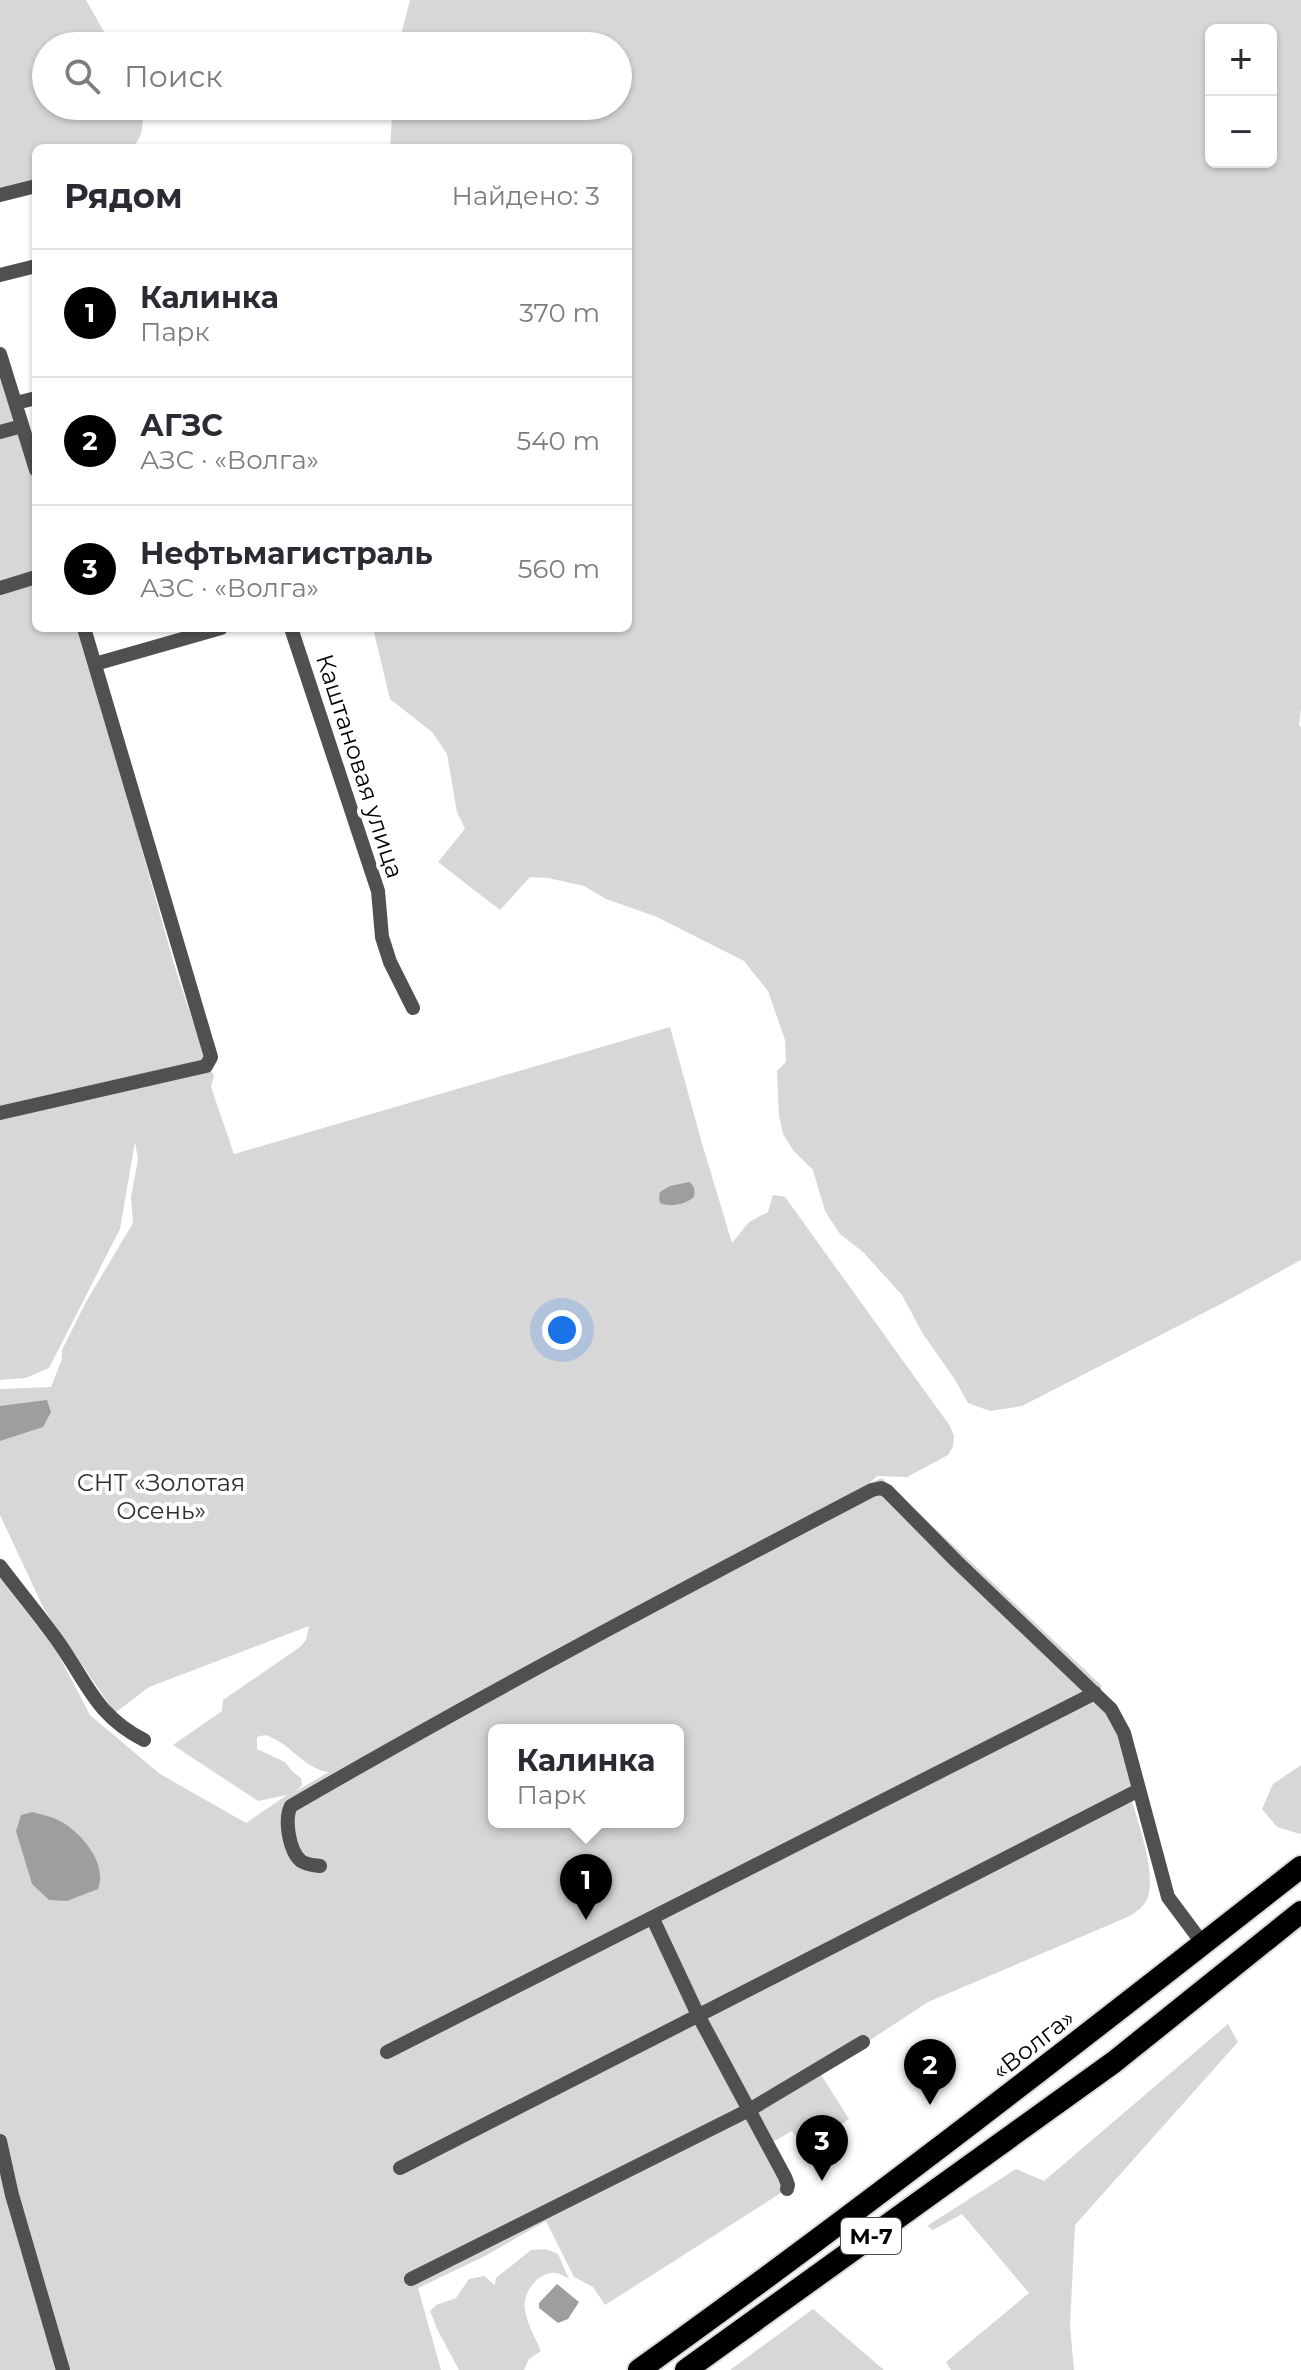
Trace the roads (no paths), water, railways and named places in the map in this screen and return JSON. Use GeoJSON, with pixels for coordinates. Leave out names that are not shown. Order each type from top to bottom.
{"type":"FeatureCollection","features":[{"type":"Feature","properties":{"kind":"highway","name":"«Волга»"},"geometry":{"type":"LineString","coordinates":[[639,2370],[1016,2091],[1301,1867]]}},
{"type":"Feature","properties":{"kind":"highway","name":"М-7"},"geometry":{"type":"LineString","coordinates":[[686,2370],[1114,2062],[1301,1912]]}},
{"type":"Feature","properties":{"kind":"street"},"geometry":{"type":"LineString","coordinates":[[0,195],[32,187]]}},
{"type":"Feature","properties":{"kind":"street"},"geometry":{"type":"LineString","coordinates":[[0,275],[32,267]]}},
{"type":"Feature","properties":{"kind":"street"},"geometry":{"type":"LineString","coordinates":[[0,354],[32,457]]}},
{"type":"Feature","properties":{"kind":"street"},"geometry":{"type":"LineString","coordinates":[[16,403],[32,399]]}},
{"type":"Feature","properties":{"kind":"street"},"geometry":{"type":"LineString","coordinates":[[0,432],[22,426]]}},
{"type":"Feature","properties":{"kind":"street"},"geometry":{"type":"LineString","coordinates":[[0,588],[32,578]]}},
{"type":"Feature","properties":{"kind":"street"},"geometry":{"type":"LineString","coordinates":[[0,1113],[206,1066],[211,1057],[85,632]]}},
{"type":"Feature","properties":{"kind":"street"},"geometry":{"type":"LineString","coordinates":[[95,664],[207,632]]}},
{"type":"Feature","properties":{"kind":"street","name":"Каштановая улица"},"geometry":{"type":"LineString","coordinates":[[292,632],[378,891],[382,937],[390,962],[413,1008]]}},
{"type":"Feature","properties":{"kind":"street"},"geometry":{"type":"LineString","coordinates":[[320,1866],[302,1861],[297,1855],[287,1826],[291,1806],[552,1660],[881,1488],[1111,1709],[1124,1733],[1168,1897],[1203,1944]]}},
{"type":"Feature","properties":{"kind":"street"},"geometry":{"type":"LineString","coordinates":[[0,1566],[57,1641],[103,1710],[118,1725],[144,1740]]}},
{"type":"Feature","properties":{"kind":"street"},"geometry":{"type":"LineString","coordinates":[[387,2052],[1095,1693]]}},
{"type":"Feature","properties":{"kind":"street"},"geometry":{"type":"LineString","coordinates":[[400,2168],[1139,1790]]}},
{"type":"Feature","properties":{"kind":"street"},"geometry":{"type":"LineString","coordinates":[[653,1919],[698,2015],[785,2177],[787,2189]]}},
{"type":"Feature","properties":{"kind":"street"},"geometry":{"type":"LineString","coordinates":[[411,2279],[751,2109],[863,2042]]}},
{"type":"Feature","properties":{"kind":"street"},"geometry":{"type":"LineString","coordinates":[[0,2141],[12,2195],[63,2370]]}},
{"type":"Feature","properties":{"kind":"place","name":"Калинка"},"geometry":{"type":"Point","coordinates":[586,1920]}},
{"type":"Feature","properties":{"kind":"place","name":"АГЗС"},"geometry":{"type":"Point","coordinates":[930,2105]}},
{"type":"Feature","properties":{"kind":"place","name":"Нефтьмагистраль"},"geometry":{"type":"Point","coordinates":[822,2181]}},
{"type":"Feature","properties":{"kind":"park label","name":"СНТ «Золотая Осень»"},"geometry":{"type":"Point","coordinates":[161,1496]}}]}
